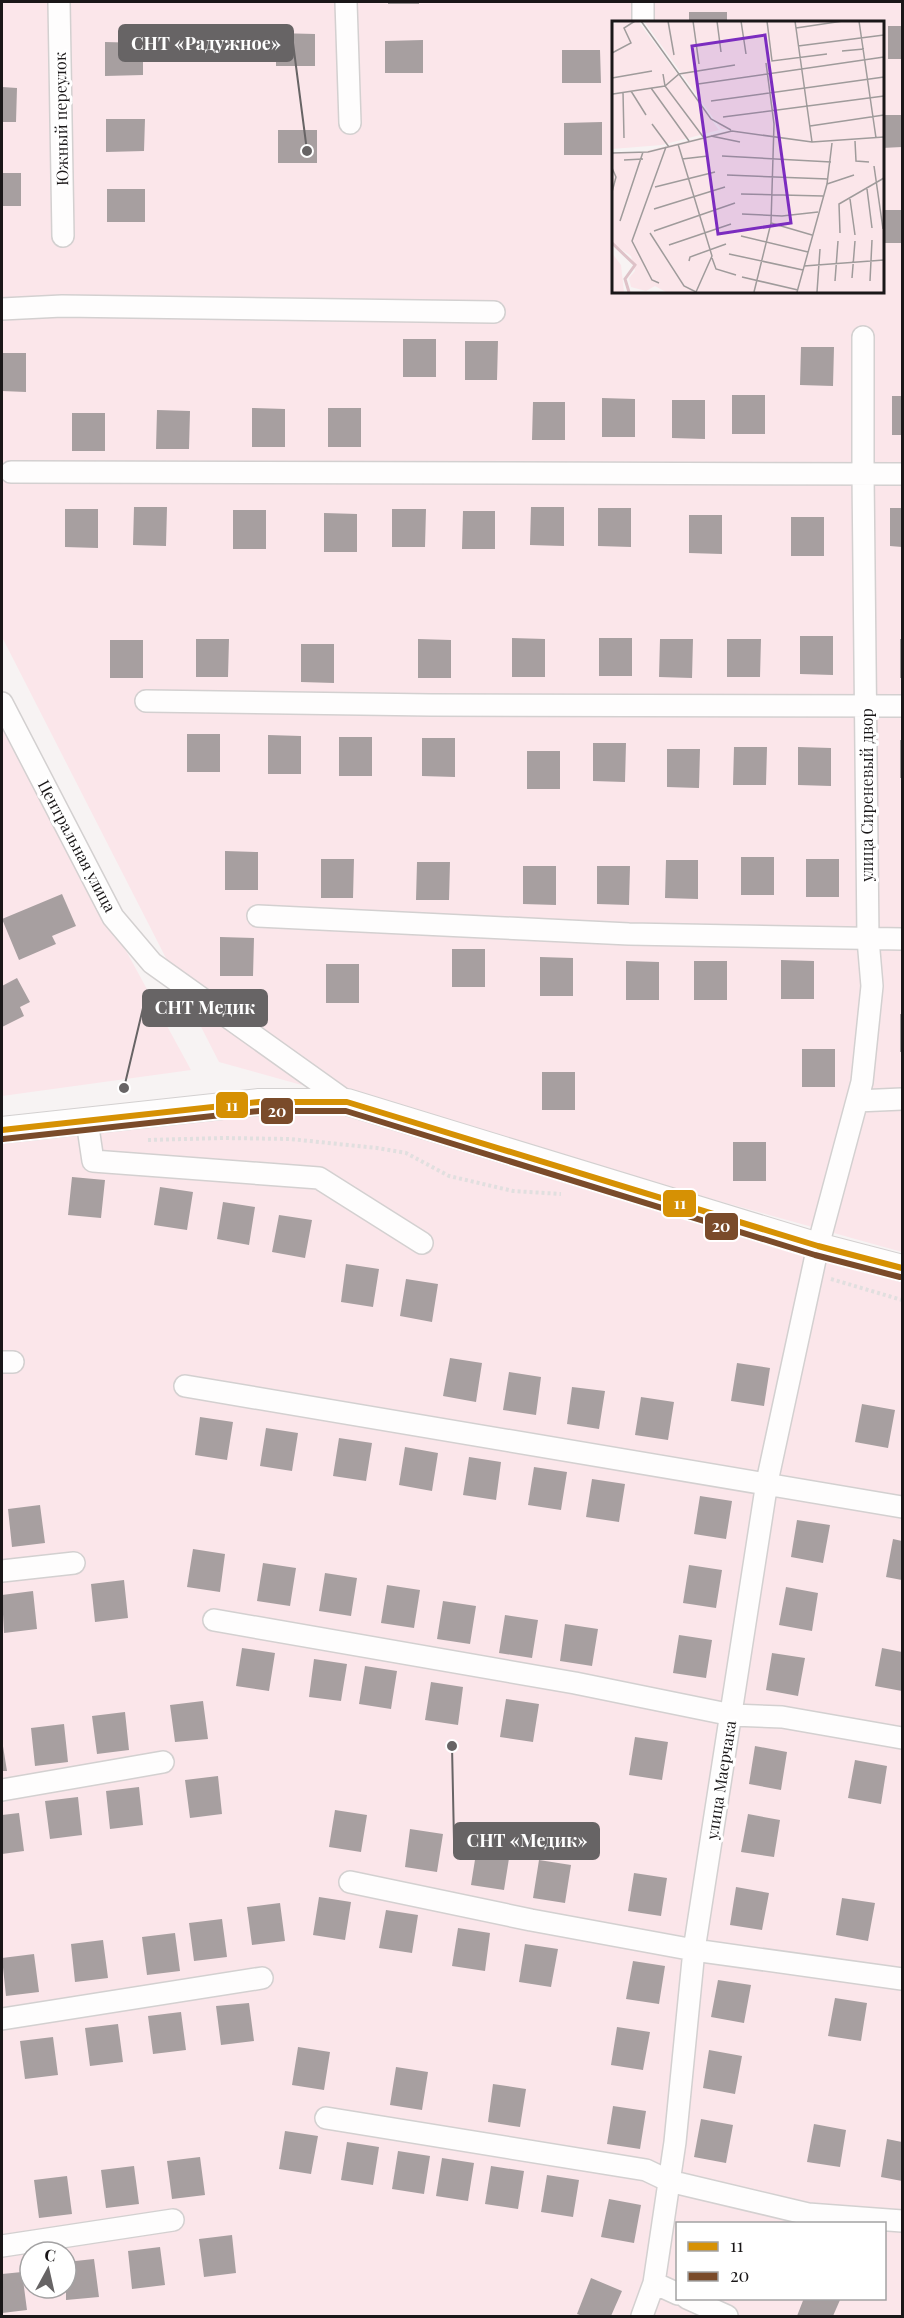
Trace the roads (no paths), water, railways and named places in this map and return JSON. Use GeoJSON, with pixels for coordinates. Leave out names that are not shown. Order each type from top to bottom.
{"type":"FeatureCollection","features":[{"type":"Feature","properties":{"kind":"street","name":"Южный переулок"},"geometry":{"type":"LineString","coordinates":[[59,2],[63,236]]}},
{"type":"Feature","properties":{"kind":"street"},"geometry":{"type":"LineString","coordinates":[[346,2],[350,123]]}},
{"type":"Feature","properties":{"kind":"street"},"geometry":{"type":"LineString","coordinates":[[643,2],[643,21]]}},
{"type":"Feature","properties":{"kind":"street"},"geometry":{"type":"LineString","coordinates":[[2,309],[62,306],[494,312]]}},
{"type":"Feature","properties":{"kind":"street","name":"улица Сиреневый двор"},"geometry":{"type":"LineString","coordinates":[[818,1246],[862,1082],[872,986],[868,939],[863,337]]}},
{"type":"Feature","properties":{"kind":"street"},"geometry":{"type":"LineString","coordinates":[[11,472],[903,474]]}},
{"type":"Feature","properties":{"kind":"street"},"geometry":{"type":"LineString","coordinates":[[146,701],[431,705],[903,706]]}},
{"type":"Feature","properties":{"kind":"street","name":"Центральная улица"},"geometry":{"type":"LineString","coordinates":[[2,703],[113,917],[152,963],[347,1102]]}},
{"type":"Feature","properties":{"kind":"street"},"geometry":{"type":"LineString","coordinates":[[258,916],[629,934],[903,939]]}},
{"type":"Feature","properties":{"kind":"street"},"geometry":{"type":"LineString","coordinates":[[857,1101],[903,1099]]}},
{"type":"Feature","properties":{"kind":"street"},"geometry":{"type":"LineString","coordinates":[[2,1130],[259,1102],[347,1102],[818,1246],[903,1268]]}},
{"type":"Feature","properties":{"kind":"street"},"geometry":{"type":"LineString","coordinates":[[87,1121],[93,1161],[319,1178],[422,1243]]}},
{"type":"Feature","properties":{"kind":"street","name":"улица Маерчака"},"geometry":{"type":"LineString","coordinates":[[642,2316],[654,2283],[675,2142],[694,1950],[767,1482],[818,1246]]}},
{"type":"Feature","properties":{"kind":"street"},"geometry":{"type":"LineString","coordinates":[[185,1386],[903,1506]]}},
{"type":"Feature","properties":{"kind":"street"},"geometry":{"type":"LineString","coordinates":[[2,1571],[74,1563]]}},
{"type":"Feature","properties":{"kind":"street"},"geometry":{"type":"LineString","coordinates":[[214,1620],[575,1683],[732,1715],[782,1717],[903,1737]]}},
{"type":"Feature","properties":{"kind":"street"},"geometry":{"type":"LineString","coordinates":[[2,1790],[163,1762]]}},
{"type":"Feature","properties":{"kind":"street"},"geometry":{"type":"LineString","coordinates":[[350,1882],[694,1950],[903,1979]]}},
{"type":"Feature","properties":{"kind":"street"},"geometry":{"type":"LineString","coordinates":[[2,2019],[262,1978]]}},
{"type":"Feature","properties":{"kind":"street"},"geometry":{"type":"LineString","coordinates":[[326,2118],[646,2170],[669,2181],[808,2214],[903,2221]]}},
{"type":"Feature","properties":{"kind":"street"},"geometry":{"type":"LineString","coordinates":[[2,2246],[173,2220]]}},
{"type":"Feature","properties":{"kind":"street"},"geometry":{"type":"LineString","coordinates":[[654,2283],[676,2293]]}},
{"type":"Feature","properties":{"kind":"street"},"geometry":{"type":"LineString","coordinates":[[691,2300],[727,2316]]}},
{"type":"Feature","properties":{"kind":"place","name":"СНТ «Радужное»"},"geometry":{"type":"Point","coordinates":[307,151]}},
{"type":"Feature","properties":{"kind":"place","name":"СНТ Медик"},"geometry":{"type":"Point","coordinates":[124,1088]}},
{"type":"Feature","properties":{"kind":"place","name":"СНТ «Медик»"},"geometry":{"type":"Point","coordinates":[452,1746]}}]}
